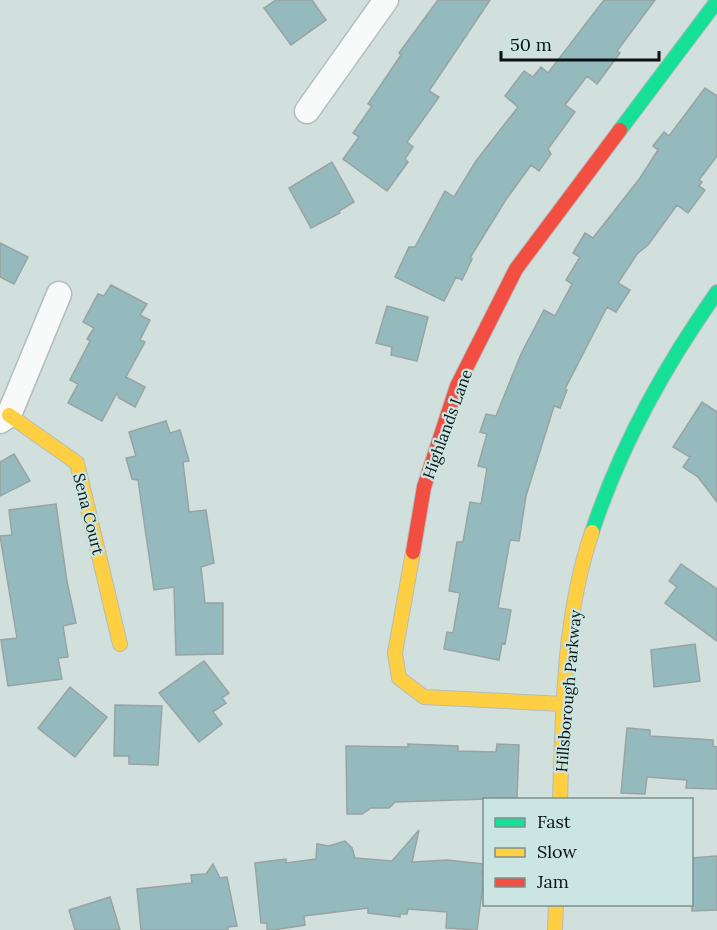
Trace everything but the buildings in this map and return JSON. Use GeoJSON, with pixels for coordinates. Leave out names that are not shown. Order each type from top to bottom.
{"type":"FeatureCollection","features":[{"type":"Feature","properties":{"kind":"street"},"geometry":{"type":"LineString","coordinates":[[307,111],[386,0]]}},
{"type":"Feature","properties":{"kind":"street","name":"Highlands Lane"},"geometry":{"type":"LineString","coordinates":[[564,704],[424,697],[399,678],[395,652],[424,487],[457,386],[516,269],[717,1]]}},
{"type":"Feature","properties":{"kind":"street","name":"Hillsborough Parkway"},"geometry":{"type":"LineString","coordinates":[[560,798],[570,630],[584,558],[612,477],[654,387],[717,292]]}},
{"type":"Feature","properties":{"kind":"street"},"geometry":{"type":"LineString","coordinates":[[5,418],[59,294]]}},
{"type":"Feature","properties":{"kind":"street","name":"Sena Court"},"geometry":{"type":"LineString","coordinates":[[5,418],[77,463],[120,644]]}},
{"type":"Feature","properties":{"kind":"street"},"geometry":{"type":"LineString","coordinates":[[555,930],[556,906]]}},
{"type":"Feature","properties":{"kind":"traffic: fast"},"geometry":{"type":"LineString","coordinates":[[620,130],[717,1]]}},
{"type":"Feature","properties":{"kind":"traffic: fast"},"geometry":{"type":"LineString","coordinates":[[592,532],[630,437],[679,349],[717,292]]}},
{"type":"Feature","properties":{"kind":"traffic: slow"},"geometry":{"type":"LineString","coordinates":[[9,415],[77,463],[120,644]]}},
{"type":"Feature","properties":{"kind":"traffic: slow"},"geometry":{"type":"LineString","coordinates":[[560,798],[566,664],[575,598],[592,532]]}},
{"type":"Feature","properties":{"kind":"traffic: slow"},"geometry":{"type":"LineString","coordinates":[[413,552],[395,653],[399,678],[424,697],[564,704]]}},
{"type":"Feature","properties":{"kind":"traffic: slow"},"geometry":{"type":"LineString","coordinates":[[555,930],[556,906]]}},
{"type":"Feature","properties":{"kind":"traffic: jam"},"geometry":{"type":"LineString","coordinates":[[413,552],[424,487],[457,386],[516,269],[620,130]]}}]}
